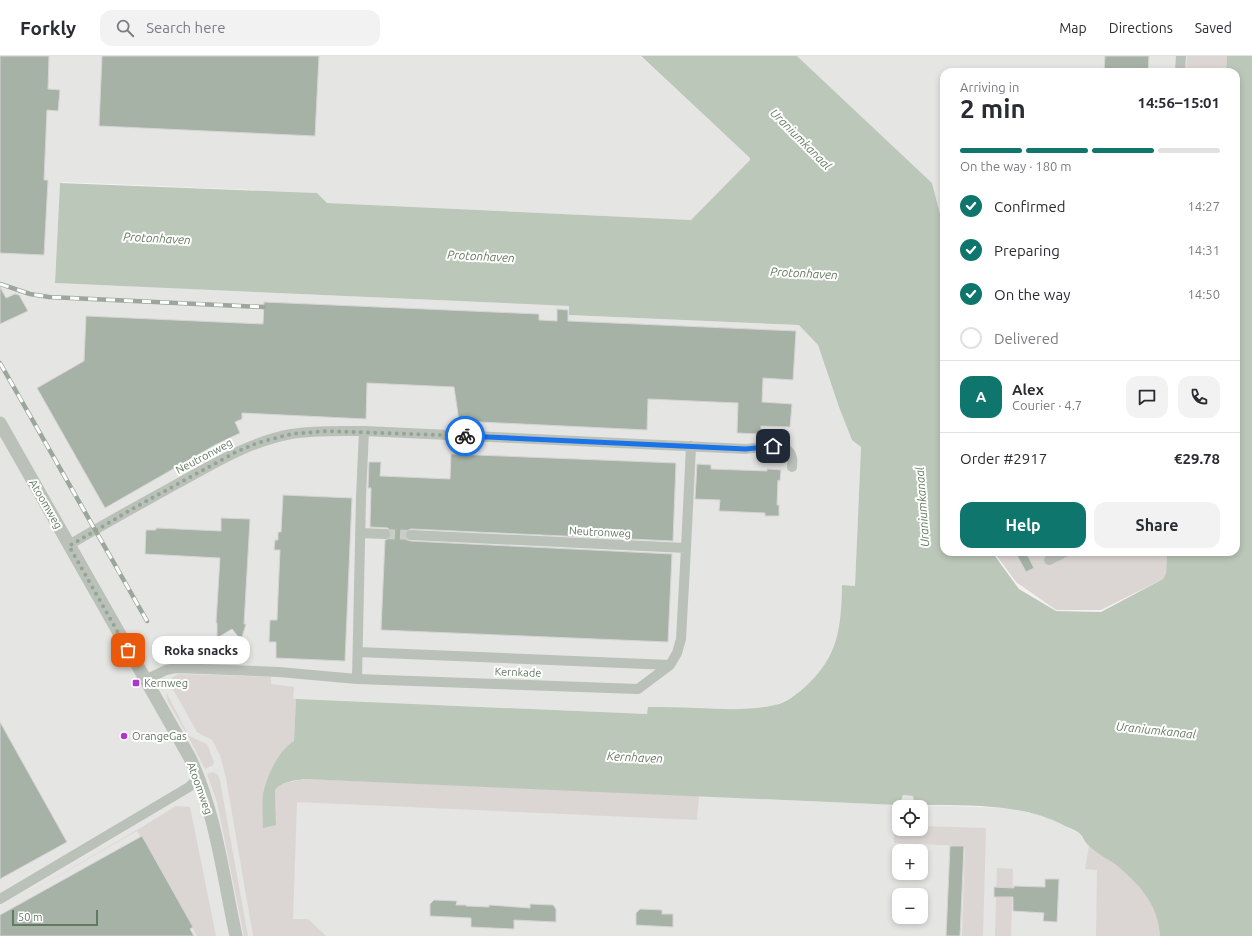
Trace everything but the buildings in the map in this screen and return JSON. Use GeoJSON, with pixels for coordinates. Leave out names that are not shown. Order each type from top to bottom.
{"type":"FeatureCollection","features":[{"type":"Feature","properties":{"kind":"street"},"geometry":{"type":"LineString","coordinates":[[1180,68],[1181,56]]}},
{"type":"Feature","properties":{"kind":"street","name":"Atoomweg"},"geometry":{"type":"LineString","coordinates":[[0,423],[190,758],[199,777],[212,821],[236,936]]}},
{"type":"Feature","properties":{"kind":"street","name":"Neutronweg"},"geometry":{"type":"LineString","coordinates":[[69,546],[134,508],[240,450],[257,443],[291,434],[328,431],[364,431],[746,449],[773,446],[787,450],[792,457],[792,467]]}},
{"type":"Feature","properties":{"kind":"street"},"geometry":{"type":"LineString","coordinates":[[357,679],[364,431]]}},
{"type":"Feature","properties":{"kind":"street"},"geometry":{"type":"LineString","coordinates":[[686,548],[691,446]]}},
{"type":"Feature","properties":{"kind":"street"},"geometry":{"type":"LineString","coordinates":[[360,533],[385,534]]}},
{"type":"Feature","properties":{"kind":"street","name":"Neutronweg"},"geometry":{"type":"LineString","coordinates":[[411,535],[686,548]]}},
{"type":"Feature","properties":{"kind":"street","name":"Kernkade"},"geometry":{"type":"LineString","coordinates":[[145,680],[166,670],[176,668],[279,672],[357,679],[638,689],[670,665],[677,653],[680,639],[686,548]]}},
{"type":"Feature","properties":{"kind":"street"},"geometry":{"type":"LineString","coordinates":[[1049,560],[1057,556]]}},
{"type":"Feature","properties":{"kind":"street","name":"Kernkade"},"geometry":{"type":"LineString","coordinates":[[358,652],[670,665]]}},
{"type":"Feature","properties":{"kind":"street"},"geometry":{"type":"LineString","coordinates":[[0,899],[189,787],[199,777]]}},
{"type":"Feature","properties":{"kind":"shaded area"},"geometry":{"type":"Polygon","coordinates":[[[0,56],[640,56],[750,158],[750,160],[691,220],[326,203],[317,193],[64,182],[60,183],[55,283],[570,306],[569,315],[799,325],[818,345],[839,407],[861,447],[855,587],[842,585],[841,619],[837,638],[829,660],[814,679],[797,695],[776,705],[741,710],[648,707],[648,714],[438,705],[275,790],[336,780],[892,805],[892,836],[928,836],[928,805],[1010,808],[1047,817],[1079,833],[1086,844],[1106,857],[1160,936],[0,936],[0,56]]]}},
{"type":"Feature","properties":{"kind":"shaded area"},"geometry":{"type":"Polygon","coordinates":[[[797,56],[1227,56],[1226,68],[940,68],[940,214],[932,183],[797,56]]]}},
{"type":"Feature","properties":{"kind":"shaded area"},"geometry":{"type":"Polygon","coordinates":[[[1187,56],[1227,56],[1226,68],[1186,68],[1187,56]]]}},
{"type":"Feature","properties":{"kind":"shaded area"},"geometry":{"type":"Polygon","coordinates":[[[997,556],[1167,556],[1166,573],[1163,579],[1101,610],[1056,610],[1016,582],[997,556]]]}},
{"type":"Feature","properties":{"kind":"shaded area"},"geometry":{"type":"Polygon","coordinates":[[[179,674],[271,677],[271,684],[294,687],[293,698],[296,699],[294,741],[284,750],[274,765],[263,794],[276,825],[275,790],[281,784],[304,779],[699,795],[697,820],[297,802],[293,919],[308,919],[326,936],[253,936],[226,778],[220,755],[212,740],[197,732],[169,682],[174,676],[179,674]]]}},
{"type":"Feature","properties":{"kind":"shaded area"},"geometry":{"type":"Polygon","coordinates":[[[166,692],[189,736],[207,744],[214,762],[213,765],[205,769],[168,702],[166,692]]]}},
{"type":"Feature","properties":{"kind":"shaded area"},"geometry":{"type":"Polygon","coordinates":[[[213,772],[218,775],[220,781],[248,936],[244,936],[217,802],[207,774],[213,772]]]}},
{"type":"Feature","properties":{"kind":"shaded area"},"geometry":{"type":"Polygon","coordinates":[[[903,795],[911,795],[913,796],[914,800],[901,800],[903,795]]]}},
{"type":"Feature","properties":{"kind":"shaded area"},"geometry":{"type":"Polygon","coordinates":[[[176,806],[190,807],[216,936],[197,936],[137,831],[11,903],[137,830],[176,806]]]}},
{"type":"Feature","properties":{"kind":"shaded area"},"geometry":{"type":"Polygon","coordinates":[[[928,826],[986,828],[983,936],[962,936],[965,846],[894,843],[894,836],[928,836],[928,826]]]}},
{"type":"Feature","properties":{"kind":"shaded area"},"geometry":{"type":"Polygon","coordinates":[[[1089,846],[1121,868],[1140,887],[1154,909],[1160,930],[1160,936],[1096,936],[1097,870],[1085,869],[1089,846]]]}},
{"type":"Feature","properties":{"kind":"shaded area"},"geometry":{"type":"Polygon","coordinates":[[[997,868],[1013,869],[1011,936],[995,936],[997,868]]]}},
{"type":"Feature","properties":{"kind":"water"},"geometry":{"type":"Polygon","coordinates":[[[641,56],[797,56],[932,183],[940,214],[940,556],[995,556],[1019,589],[1056,611],[1101,612],[1163,579],[1166,573],[1167,556],[1240,556],[1240,68],[1226,68],[1227,56],[1252,56],[1252,936],[1160,936],[1156,914],[1146,895],[1132,879],[1115,864],[1091,848],[1076,831],[1048,818],[1012,809],[974,806],[928,805],[928,800],[914,800],[913,796],[903,795],[901,800],[892,800],[892,805],[304,779],[285,783],[275,790],[276,825],[263,828],[263,794],[267,780],[278,757],[288,745],[294,741],[296,699],[647,714],[648,707],[746,709],[775,705],[791,698],[805,687],[825,664],[836,640],[839,628],[842,585],[855,586],[861,447],[852,440],[818,345],[799,325],[569,315],[569,306],[55,283],[60,183],[317,193],[327,203],[691,220],[750,160],[750,158],[641,56]]]}},
{"type":"Feature","properties":{"kind":"tunnel"},"geometry":{"type":"LineString","coordinates":[[385,534],[411,535]]}},
{"type":"Feature","properties":{"kind":"railway"},"geometry":{"type":"LineString","coordinates":[[0,284],[30,294],[49,297],[264,307]]}},
{"type":"Feature","properties":{"kind":"railway"},"geometry":{"type":"LineString","coordinates":[[0,363],[147,621]]}},
{"type":"Feature","properties":{"kind":"way so far"},"geometry":{"type":"LineString","coordinates":[[128,650],[69,546],[82,537],[240,450],[257,443],[291,434],[328,431],[364,431],[465,436]]}},
{"type":"Feature","properties":{"kind":"place","name":"Roka snacks"},"geometry":{"type":"Point","coordinates":[128,650]}},
{"type":"Feature","properties":{"kind":"place","name":"Kernweg"},"geometry":{"type":"Point","coordinates":[136,683]}},
{"type":"Feature","properties":{"kind":"place","name":"OrangeGas"},"geometry":{"type":"Point","coordinates":[124,736]}},
{"type":"Feature","properties":{"kind":"route"},"geometry":{"type":"LineString","coordinates":[[465,436],[746,449],[773,446]]}},
{"type":"Feature","properties":{"kind":"water label","name":"Uraniumkanaal"},"geometry":{"type":"Point","coordinates":[801,139]}},
{"type":"Feature","properties":{"kind":"water label","name":"Protonhaven"},"geometry":{"type":"Point","coordinates":[157,238]}},
{"type":"Feature","properties":{"kind":"water label","name":"Protonhaven"},"geometry":{"type":"Point","coordinates":[481,256]}},
{"type":"Feature","properties":{"kind":"water label","name":"Protonhaven"},"geometry":{"type":"Point","coordinates":[804,273]}},
{"type":"Feature","properties":{"kind":"water label","name":"Uraniumkanaal"},"geometry":{"type":"Point","coordinates":[922,507]}},
{"type":"Feature","properties":{"kind":"water label","name":"Uraniumkanaal"},"geometry":{"type":"Point","coordinates":[1156,730]}},
{"type":"Feature","properties":{"kind":"water label","name":"Kernhaven"},"geometry":{"type":"Point","coordinates":[635,757]}}]}
